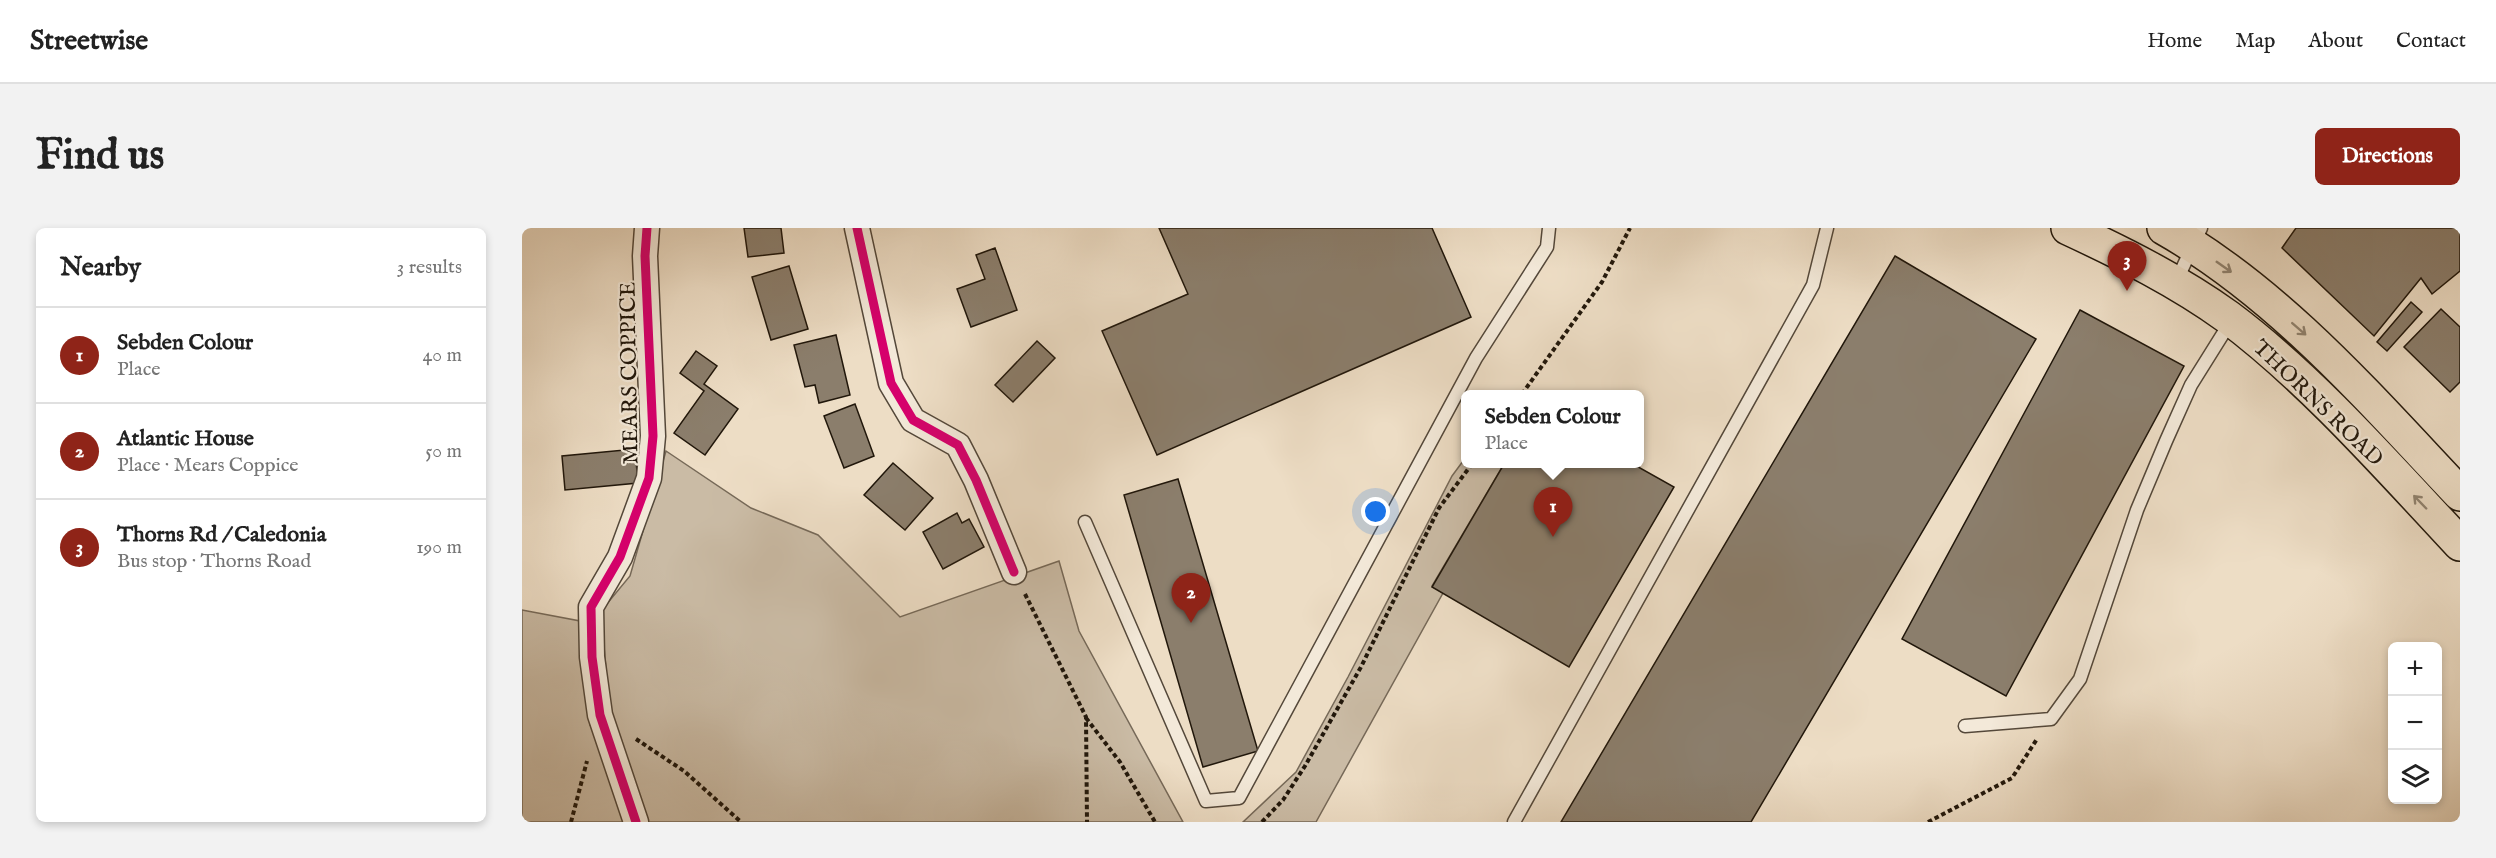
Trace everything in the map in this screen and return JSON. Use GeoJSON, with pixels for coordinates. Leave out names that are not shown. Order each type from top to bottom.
{"type":"FeatureCollection","features":[{"type":"Feature","properties":{"kind":"highway","name":"THORNS ROAD"},"geometry":{"type":"LineString","coordinates":[[2068,228],[2127,255],[2176,283],[2231,320],[2292,370],[2460,544]]}},
{"type":"Feature","properties":{"kind":"highway","name":"THORNS ROAD"},"geometry":{"type":"LineString","coordinates":[[2164,228],[2197,236],[2320,348],[2460,494]]}},
{"type":"Feature","properties":{"kind":"street","name":"MEARS COPPICE"},"geometry":{"type":"LineString","coordinates":[[636,822],[600,715],[592,657],[591,607],[620,557],[649,478],[653,436],[645,256],[647,228]]}},
{"type":"Feature","properties":{"kind":"street"},"geometry":{"type":"LineString","coordinates":[[857,228],[891,383],[913,420],[958,445],[976,480],[1014,572]]}},
{"type":"Feature","properties":{"kind":"lane"},"geometry":{"type":"LineString","coordinates":[[1085,522],[1206,801],[1239,798],[1476,358],[1547,247],[1549,228]]}},
{"type":"Feature","properties":{"kind":"lane"},"geometry":{"type":"LineString","coordinates":[[1514,822],[1813,285],[1827,228]]}},
{"type":"Feature","properties":{"kind":"lane"},"geometry":{"type":"LineString","coordinates":[[2176,283],[2197,236]]}},
{"type":"Feature","properties":{"kind":"lane"},"geometry":{"type":"LineString","coordinates":[[1965,726],[2051,718],[2080,679],[2137,510],[2162,450],[2192,385],[2231,320]]}},
{"type":"Feature","properties":{"kind":"path"},"geometry":{"type":"LineString","coordinates":[[1525,390],[1602,282],[1630,228]]}},
{"type":"Feature","properties":{"kind":"path"},"geometry":{"type":"LineString","coordinates":[[1262,822],[1283,800],[1305,766],[1361,667],[1439,508],[1469,468]]}},
{"type":"Feature","properties":{"kind":"path"},"geometry":{"type":"LineString","coordinates":[[1014,572],[1086,717],[1120,762],[1155,822]]}},
{"type":"Feature","properties":{"kind":"path"},"geometry":{"type":"LineString","coordinates":[[571,822],[600,715],[684,771],[741,822]]}},
{"type":"Feature","properties":{"kind":"path"},"geometry":{"type":"LineString","coordinates":[[1086,717],[1088,822]]}},
{"type":"Feature","properties":{"kind":"path"},"geometry":{"type":"LineString","coordinates":[[1928,822],[2012,777],[2051,718]]}},
{"type":"Feature","properties":{"kind":"shaded area"},"geometry":{"type":"Polygon","coordinates":[[[666,451],[751,508],[818,535],[900,617],[1059,561],[1079,631],[1183,822],[522,822],[522,610],[580,621],[590,725],[611,728],[601,611],[630,576],[666,451]]]}},
{"type":"Feature","properties":{"kind":"shaded area"},"geometry":{"type":"Polygon","coordinates":[[[1461,464],[1461,468],[1502,468],[1432,586],[1443,593],[1316,822],[1243,822],[1296,772],[1452,476],[1461,464]]]}},
{"type":"Feature","properties":{"kind":"building"},"geometry":{"type":"Polygon","coordinates":[[[744,228],[781,228],[784,253],[748,257],[744,228]]]}},
{"type":"Feature","properties":{"kind":"building"},"geometry":{"type":"Polygon","coordinates":[[[1159,228],[1432,228],[1471,317],[1157,455],[1102,331],[1188,294],[1159,228]]]}},
{"type":"Feature","properties":{"kind":"building"},"geometry":{"type":"Polygon","coordinates":[[[2296,228],[2460,228],[2460,271],[2432,294],[2421,278],[2374,336],[2282,248],[2296,228]]]}},
{"type":"Feature","properties":{"kind":"building"},"geometry":{"type":"Polygon","coordinates":[[[995,248],[1017,310],[971,327],[957,289],[985,279],[976,255],[995,248]]]}},
{"type":"Feature","properties":{"kind":"building"},"geometry":{"type":"Polygon","coordinates":[[[1895,256],[2036,339],[1751,822],[1561,822],[1895,256]]]}},
{"type":"Feature","properties":{"kind":"building"},"geometry":{"type":"Polygon","coordinates":[[[789,266],[808,329],[771,340],[752,277],[789,266]]]}},
{"type":"Feature","properties":{"kind":"building"},"geometry":{"type":"Polygon","coordinates":[[[2411,302],[2422,312],[2387,351],[2377,342],[2411,302]]]}},
{"type":"Feature","properties":{"kind":"building"},"geometry":{"type":"Polygon","coordinates":[[[2441,309],[2460,327],[2460,382],[2450,392],[2404,347],[2441,309]]]}},
{"type":"Feature","properties":{"kind":"building"},"geometry":{"type":"Polygon","coordinates":[[[2080,310],[2184,366],[2006,696],[1902,639],[2080,310]]]}},
{"type":"Feature","properties":{"kind":"building"},"geometry":{"type":"Polygon","coordinates":[[[836,335],[850,395],[819,403],[815,385],[805,387],[794,345],[836,335]]]}},
{"type":"Feature","properties":{"kind":"building"},"geometry":{"type":"Polygon","coordinates":[[[1037,341],[1055,358],[1013,402],[995,385],[1037,341]]]}},
{"type":"Feature","properties":{"kind":"building"},"geometry":{"type":"Polygon","coordinates":[[[696,351],[717,366],[704,384],[738,409],[705,455],[674,433],[704,391],[680,373],[696,351]]]}},
{"type":"Feature","properties":{"kind":"building"},"geometry":{"type":"Polygon","coordinates":[[[855,404],[874,456],[844,468],[824,416],[855,404]]]}},
{"type":"Feature","properties":{"kind":"building"},"geometry":{"type":"Polygon","coordinates":[[[635,449],[638,483],[565,490],[562,456],[635,449]]]}},
{"type":"Feature","properties":{"kind":"building"},"geometry":{"type":"Polygon","coordinates":[[[893,463],[933,498],[905,530],[864,495],[893,463]]]}},
{"type":"Feature","properties":{"kind":"building"},"geometry":{"type":"Polygon","coordinates":[[[1502,468],[1640,468],[1674,487],[1569,667],[1432,587],[1502,468]]]}},
{"type":"Feature","properties":{"kind":"building"},"geometry":{"type":"Polygon","coordinates":[[[1178,479],[1258,751],[1203,767],[1124,495],[1178,479]]]}},
{"type":"Feature","properties":{"kind":"building"},"geometry":{"type":"Polygon","coordinates":[[[957,513],[962,523],[969,519],[984,547],[943,569],[923,532],[957,513]]]}},
{"type":"Feature","properties":{"kind":"cycle path"},"geometry":{"type":"LineString","coordinates":[[636,822],[600,715],[592,657],[591,607],[620,557],[649,478],[653,436],[645,256],[647,228]]}},
{"type":"Feature","properties":{"kind":"cycle path"},"geometry":{"type":"LineString","coordinates":[[857,228],[891,383],[913,420],[958,445],[976,480],[1014,572]]}},
{"type":"Feature","properties":{"kind":"place","name":"Thorns Rd / Caledonia"},"geometry":{"type":"Point","coordinates":[2127,291]}},
{"type":"Feature","properties":{"kind":"place","name":"Sebden Colour"},"geometry":{"type":"Point","coordinates":[1553,537]}},
{"type":"Feature","properties":{"kind":"place","name":"Atlantic House"},"geometry":{"type":"Point","coordinates":[1191,623]}}]}
